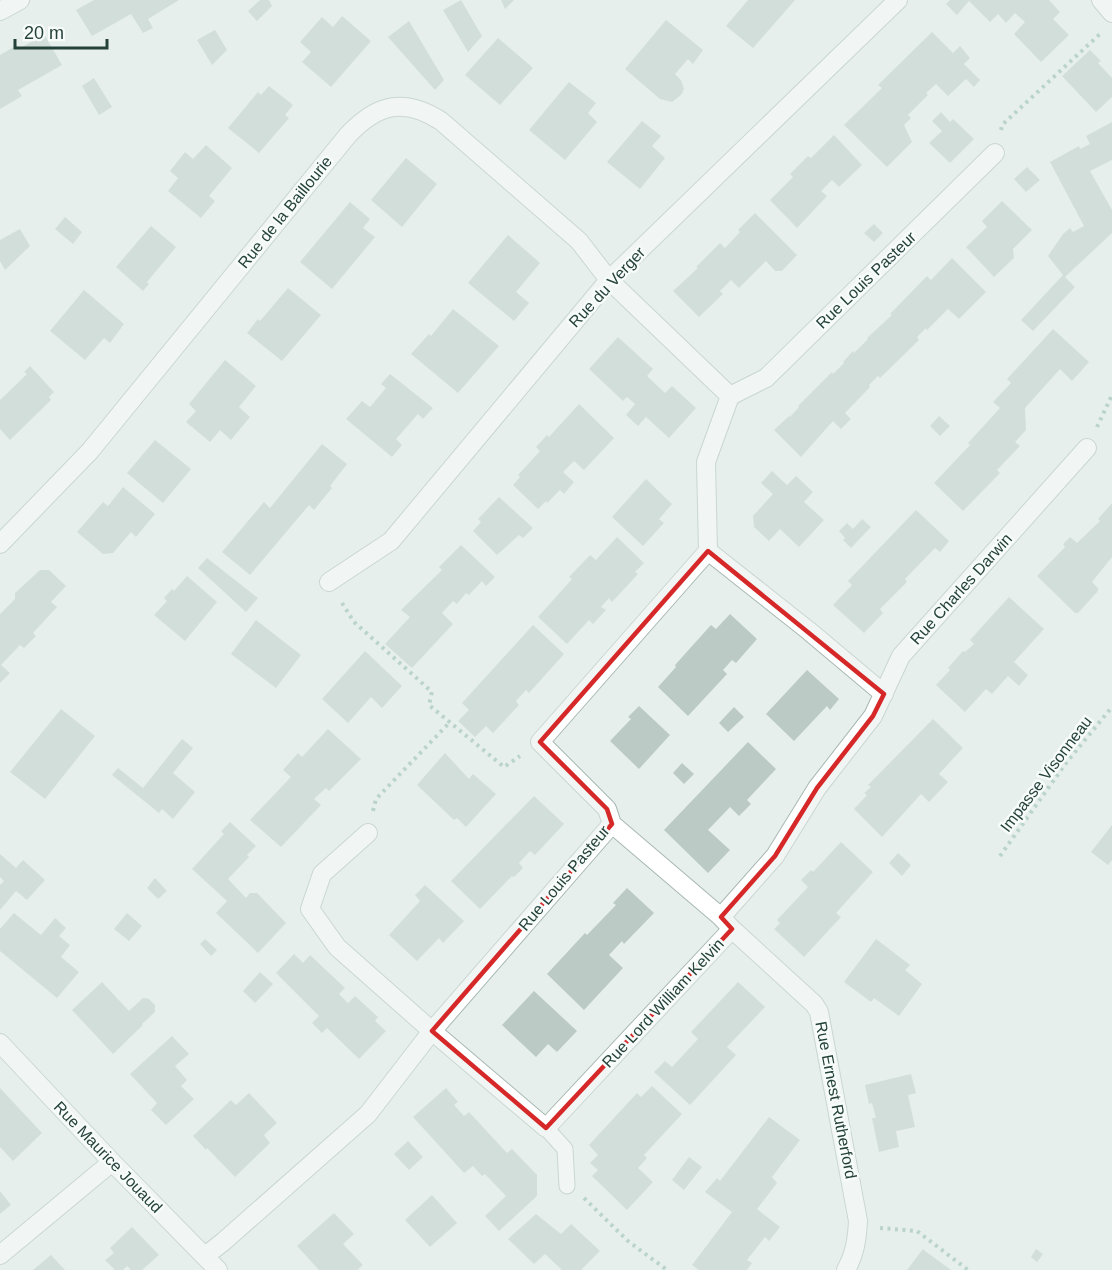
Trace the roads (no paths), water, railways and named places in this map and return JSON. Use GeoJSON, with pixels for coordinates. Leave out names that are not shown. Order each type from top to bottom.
{"type":"FeatureCollection","features":[{"type":"Feature","properties":{"kind":"street"},"geometry":{"type":"LineString","coordinates":[[0,11],[20,0]]}},
{"type":"Feature","properties":{"kind":"street","name":"Rue du Verger"},"geometry":{"type":"LineString","coordinates":[[329,582],[391,542],[609,280],[898,0]]}},
{"type":"Feature","properties":{"kind":"street"},"geometry":{"type":"LineString","coordinates":[[1101,0],[1112,13]]}},
{"type":"Feature","properties":{"kind":"street","name":"Rue de la Baillourie"},"geometry":{"type":"LineString","coordinates":[[0,544],[90,451],[348,135],[361,121],[375,112],[385,108],[408,106],[420,109],[441,121],[579,241],[609,280]]}},
{"type":"Feature","properties":{"kind":"street","name":"Rue Louis Pasteur"},"geometry":{"type":"LineString","coordinates":[[730,396],[766,378],[995,153]]}},
{"type":"Feature","properties":{"kind":"street"},"geometry":{"type":"LineString","coordinates":[[609,280],[730,396],[706,462],[708,551],[884,694]]}},
{"type":"Feature","properties":{"kind":"street","name":"Rue Charles Darwin"},"geometry":{"type":"LineString","coordinates":[[817,788],[873,716],[902,656],[1087,448]]}},
{"type":"Feature","properties":{"kind":"street","name":"Rue Louis Pasteur"},"geometry":{"type":"LineString","coordinates":[[205,1256],[368,1114],[432,1031],[612,824],[607,810],[540,742],[708,551]]}},
{"type":"Feature","properties":{"kind":"street","name":"Rue Lord William Kelvin"},"geometry":{"type":"LineString","coordinates":[[546,1128],[726,923],[775,856],[817,788]]}},
{"type":"Feature","properties":{"kind":"street","name":"Rue Ernest Rutherford"},"geometry":{"type":"LineString","coordinates":[[612,824],[726,923],[814,1004],[819,1012],[855,1201],[857,1226],[853,1257],[846,1270]]}},
{"type":"Feature","properties":{"kind":"street"},"geometry":{"type":"LineString","coordinates":[[368,833],[322,874],[310,909],[337,947],[546,1128]]}},
{"type":"Feature","properties":{"kind":"street","name":"Rue Maurice Jouaud"},"geometry":{"type":"LineString","coordinates":[[0,1043],[218,1270]]}},
{"type":"Feature","properties":{"kind":"street"},"geometry":{"type":"LineString","coordinates":[[0,1255],[112,1162]]}},
{"type":"Feature","properties":{"kind":"lane"},"geometry":{"type":"LineString","coordinates":[[546,1128],[565,1149],[567,1186]]}}]}
